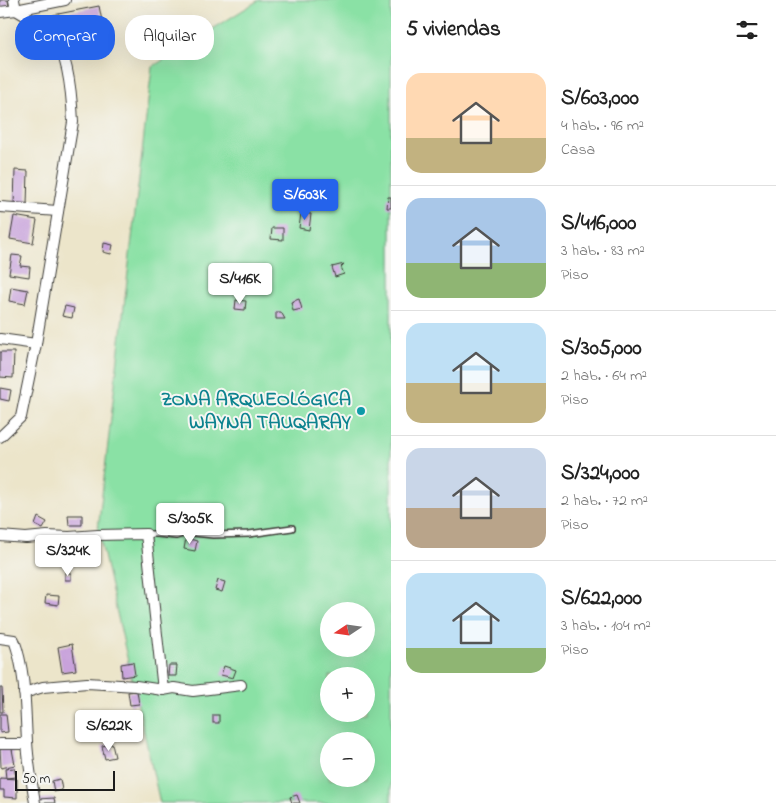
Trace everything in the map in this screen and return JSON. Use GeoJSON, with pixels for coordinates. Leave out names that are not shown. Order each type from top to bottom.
{"type":"FeatureCollection","features":[{"type":"Feature","properties":{"kind":"street"},"geometry":{"type":"LineString","coordinates":[[0,12],[15,5],[65,0]]}},
{"type":"Feature","properties":{"kind":"street"},"geometry":{"type":"LineString","coordinates":[[0,437],[21,417],[36,344],[73,122],[71,94],[64,55],[54,38],[15,5]]}},
{"type":"Feature","properties":{"kind":"street"},"geometry":{"type":"LineString","coordinates":[[0,207],[58,211]]}},
{"type":"Feature","properties":{"kind":"street"},"geometry":{"type":"LineString","coordinates":[[0,339],[36,344]]}},
{"type":"Feature","properties":{"kind":"street"},"geometry":{"type":"LineString","coordinates":[[0,536],[26,538],[98,534],[146,534],[163,690]]}},
{"type":"Feature","properties":{"kind":"street"},"geometry":{"type":"LineString","coordinates":[[0,638],[14,640],[19,653],[27,744],[35,803]]}},
{"type":"Feature","properties":{"kind":"street"},"geometry":{"type":"LineString","coordinates":[[24,693],[43,687],[87,683],[136,686],[163,690],[174,688],[193,691],[241,686]]}},
{"type":"Feature","properties":{"kind":"street"},"geometry":{"type":"LineString","coordinates":[[0,744],[27,744]]}},
{"type":"Feature","properties":{"kind":"lane"},"geometry":{"type":"LineString","coordinates":[[146,534],[176,536],[186,533],[213,535],[249,534],[292,528]]}},
{"type":"Feature","properties":{"kind":"green space"},"geometry":{"type":"Polygon","coordinates":[[[259,0],[391,0],[391,803],[160,803],[98,529],[152,67],[163,60],[214,60],[214,28],[259,0]]]}},
{"type":"Feature","properties":{"kind":"building"},"geometry":{"type":"Polygon","coordinates":[[[0,0],[8,0],[9,6],[0,8],[0,0]]]}},
{"type":"Feature","properties":{"kind":"building"},"geometry":{"type":"Polygon","coordinates":[[[99,6],[101,15],[53,15],[99,6]]]}},
{"type":"Feature","properties":{"kind":"building"},"geometry":{"type":"Polygon","coordinates":[[[15,170],[28,171],[27,205],[14,205],[15,170]]]}},
{"type":"Feature","properties":{"kind":"building"},"geometry":{"type":"Polygon","coordinates":[[[388,197],[391,197],[391,208],[387,208],[388,197]]]}},
{"type":"Feature","properties":{"kind":"building"},"geometry":{"type":"Polygon","coordinates":[[[301,213],[311,214],[309,230],[299,228],[301,213]]]}},
{"type":"Feature","properties":{"kind":"building"},"geometry":{"type":"Polygon","coordinates":[[[14,216],[37,220],[33,243],[10,239],[14,216]]]}},
{"type":"Feature","properties":{"kind":"building"},"geometry":{"type":"Polygon","coordinates":[[[272,228],[283,228],[283,240],[271,239],[272,228]]]}},
{"type":"Feature","properties":{"kind":"building"},"geometry":{"type":"Polygon","coordinates":[[[104,243],[113,245],[111,254],[103,252],[104,243]]]}},
{"type":"Feature","properties":{"kind":"building"},"geometry":{"type":"Polygon","coordinates":[[[12,255],[22,256],[20,266],[30,267],[29,277],[9,274],[12,255]]]}},
{"type":"Feature","properties":{"kind":"building"},"geometry":{"type":"Polygon","coordinates":[[[344,264],[341,267],[344,274],[335,277],[332,267],[344,264]]]}},
{"type":"Feature","properties":{"kind":"building"},"geometry":{"type":"Polygon","coordinates":[[[11,287],[28,290],[25,304],[9,301],[11,287]]]}},
{"type":"Feature","properties":{"kind":"building"},"geometry":{"type":"Polygon","coordinates":[[[299,299],[302,309],[293,311],[291,302],[299,299]]]}},
{"type":"Feature","properties":{"kind":"building"},"geometry":{"type":"Polygon","coordinates":[[[236,300],[246,301],[245,310],[235,309],[236,300]]]}},
{"type":"Feature","properties":{"kind":"building"},"geometry":{"type":"Polygon","coordinates":[[[65,306],[74,308],[72,318],[62,316],[65,306]]]}},
{"type":"Feature","properties":{"kind":"building"},"geometry":{"type":"Polygon","coordinates":[[[276,312],[281,312],[285,319],[276,319],[276,312]]]}},
{"type":"Feature","properties":{"kind":"building"},"geometry":{"type":"Polygon","coordinates":[[[0,352],[14,352],[13,378],[0,377],[0,352]]]}},
{"type":"Feature","properties":{"kind":"building"},"geometry":{"type":"Polygon","coordinates":[[[0,388],[11,390],[9,401],[0,399],[0,388]]]}},
{"type":"Feature","properties":{"kind":"building"},"geometry":{"type":"Polygon","coordinates":[[[68,515],[82,515],[82,525],[69,525],[68,515]]]}},
{"type":"Feature","properties":{"kind":"building"},"geometry":{"type":"Polygon","coordinates":[[[38,517],[47,522],[43,529],[35,525],[38,517]]]}},
{"type":"Feature","properties":{"kind":"building"},"geometry":{"type":"Polygon","coordinates":[[[186,538],[197,541],[195,551],[184,549],[186,538]]]}},
{"type":"Feature","properties":{"kind":"building"},"geometry":{"type":"Polygon","coordinates":[[[65,573],[71,573],[71,580],[65,580],[65,573]]]}},
{"type":"Feature","properties":{"kind":"building"},"geometry":{"type":"Polygon","coordinates":[[[218,580],[225,582],[222,592],[215,590],[218,580]]]}},
{"type":"Feature","properties":{"kind":"building"},"geometry":{"type":"Polygon","coordinates":[[[46,595],[59,596],[58,605],[45,603],[46,595]]]}},
{"type":"Feature","properties":{"kind":"building"},"geometry":{"type":"Polygon","coordinates":[[[72,644],[76,670],[62,672],[58,647],[72,644]]]}},
{"type":"Feature","properties":{"kind":"building"},"geometry":{"type":"Polygon","coordinates":[[[133,662],[135,675],[122,677],[121,664],[133,662]]]}},
{"type":"Feature","properties":{"kind":"building"},"geometry":{"type":"Polygon","coordinates":[[[169,665],[177,665],[176,676],[168,676],[169,665]]]}},
{"type":"Feature","properties":{"kind":"building"},"geometry":{"type":"Polygon","coordinates":[[[224,666],[236,670],[233,678],[221,675],[224,666]]]}},
{"type":"Feature","properties":{"kind":"building"},"geometry":{"type":"Polygon","coordinates":[[[0,688],[2,688],[3,712],[0,712],[0,688]]]}},
{"type":"Feature","properties":{"kind":"building"},"geometry":{"type":"Polygon","coordinates":[[[137,691],[139,704],[130,705],[128,692],[137,691]]]}},
{"type":"Feature","properties":{"kind":"building"},"geometry":{"type":"Polygon","coordinates":[[[0,714],[6,714],[8,732],[0,733],[0,714]]]}},
{"type":"Feature","properties":{"kind":"building"},"geometry":{"type":"Polygon","coordinates":[[[213,715],[219,715],[219,723],[213,723],[213,715]]]}},
{"type":"Feature","properties":{"kind":"building"},"geometry":{"type":"Polygon","coordinates":[[[11,744],[15,765],[1,768],[0,746],[11,744]]]}},
{"type":"Feature","properties":{"kind":"building"},"geometry":{"type":"Polygon","coordinates":[[[112,744],[115,757],[105,759],[102,746],[112,744]]]}},
{"type":"Feature","properties":{"kind":"building"},"geometry":{"type":"Polygon","coordinates":[[[14,768],[16,777],[6,778],[5,769],[14,768]]]}},
{"type":"Feature","properties":{"kind":"building"},"geometry":{"type":"Polygon","coordinates":[[[0,778],[17,779],[17,798],[4,797],[4,790],[0,790],[0,778]]]}},
{"type":"Feature","properties":{"kind":"building"},"geometry":{"type":"Polygon","coordinates":[[[60,779],[62,790],[54,792],[52,781],[60,779]]]}},
{"type":"Feature","properties":{"kind":"building"},"geometry":{"type":"Polygon","coordinates":[[[297,795],[300,803],[292,803],[290,797],[297,795]]]}},
{"type":"Feature","properties":{"kind":"building"},"geometry":{"type":"Polygon","coordinates":[[[54,798],[55,803],[38,803],[38,799],[54,798]]]}},
{"type":"Feature","properties":{"kind":"place","name":"ZONA ARQUEOLÓGICA WAYNA TAUQARAY"},"geometry":{"type":"Point","coordinates":[361,411]}}]}
